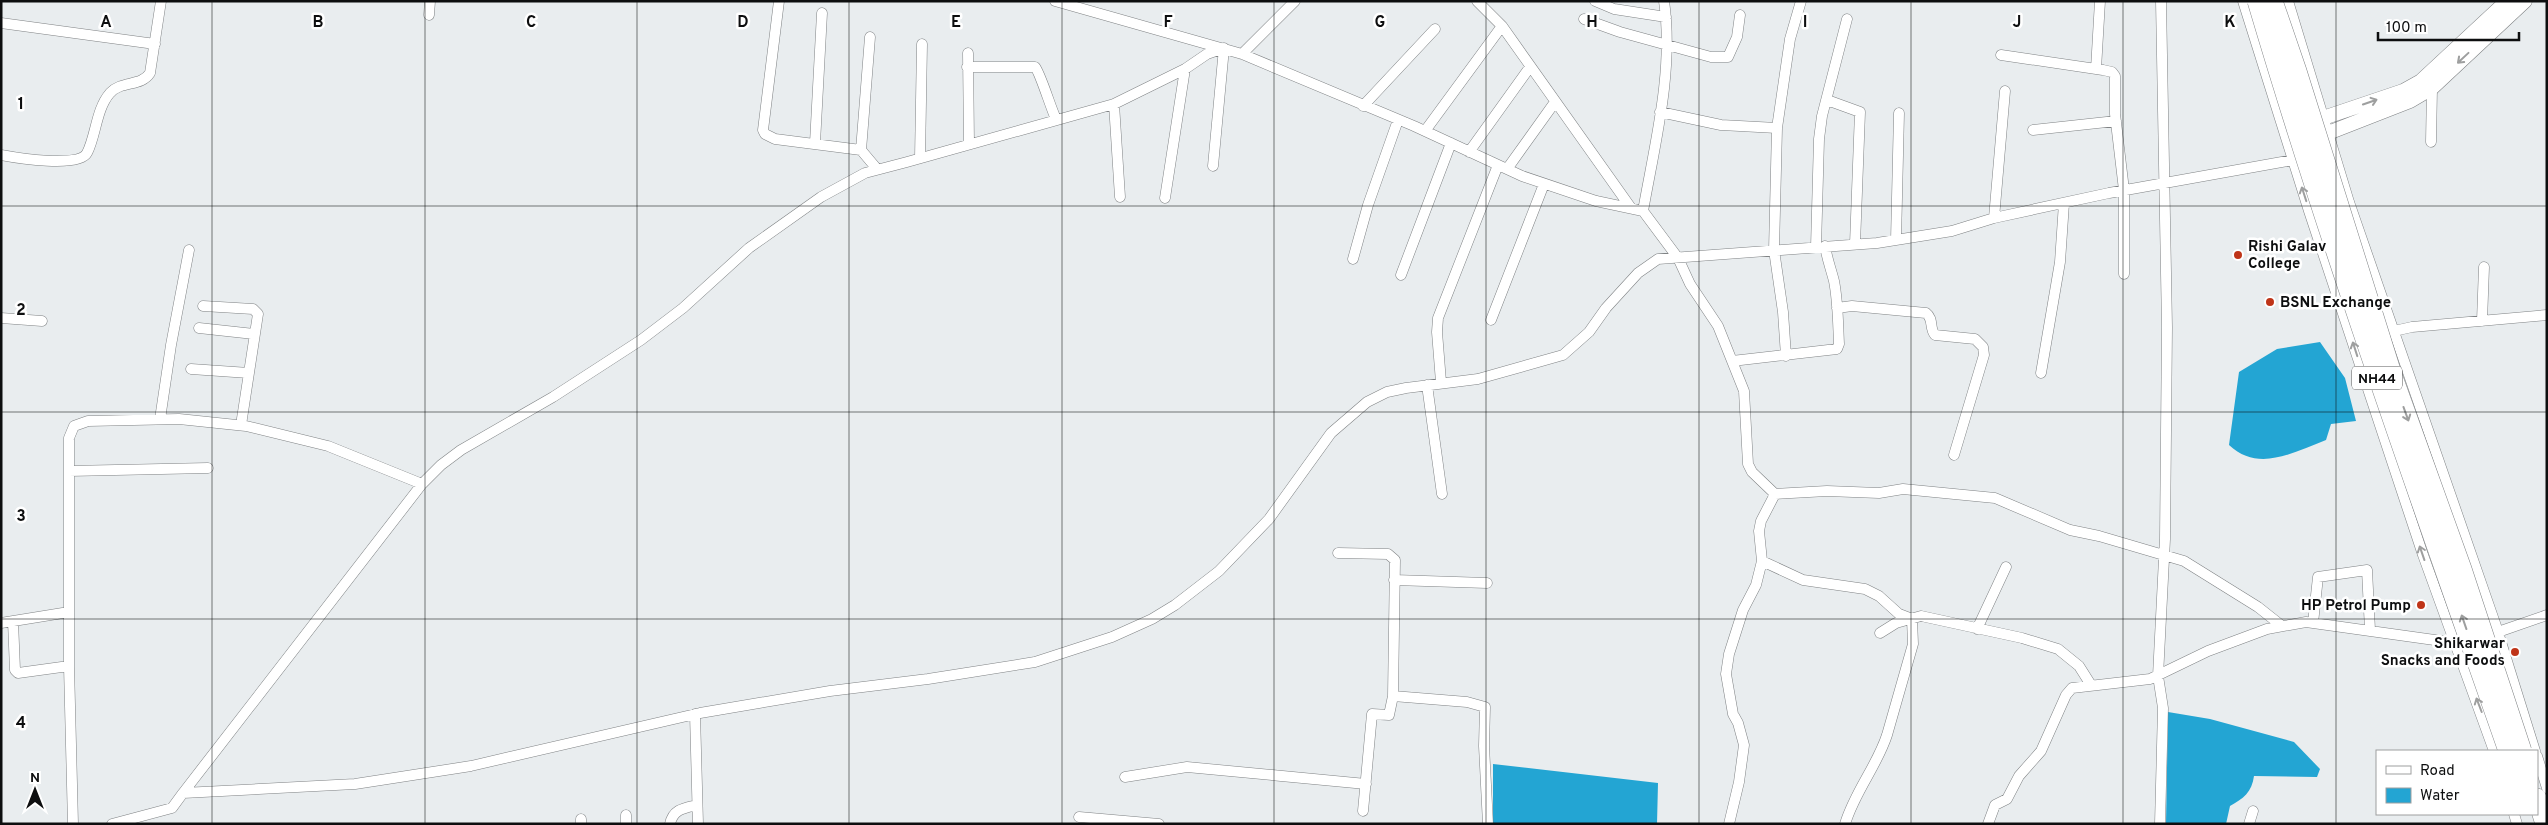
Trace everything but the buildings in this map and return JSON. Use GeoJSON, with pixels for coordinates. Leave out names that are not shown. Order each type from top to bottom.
{"type":"FeatureCollection","features":[{"type":"Feature","properties":{"kind":"highway","name":"NH44"},"geometry":{"type":"LineString","coordinates":[[2257,1],[2288,110],[2373,368],[2508,750]]}},
{"type":"Feature","properties":{"kind":"highway","name":"NH44"},"geometry":{"type":"LineString","coordinates":[[2273,1],[2297,71],[2393,377],[2462,569],[2522,750]]}},
{"type":"Feature","properties":{"kind":"highway"},"geometry":{"type":"LineString","coordinates":[[2538,801],[2545,824]]}},
{"type":"Feature","properties":{"kind":"street"},"geometry":{"type":"LineString","coordinates":[[1,155],[77,161],[86,154],[93,130],[110,94],[123,84],[146,78],[150,73],[161,2],[150,1]]}},
{"type":"Feature","properties":{"kind":"street"},"geometry":{"type":"LineString","coordinates":[[429,16],[430,1]]}},
{"type":"Feature","properties":{"kind":"street"},"geometry":{"type":"LineString","coordinates":[[779,1],[763,130],[765,134],[775,139],[861,150],[877,169]]}},
{"type":"Feature","properties":{"kind":"street"},"geometry":{"type":"LineString","coordinates":[[1055,1],[1242,54],[1425,131],[1544,184],[1596,201],[1643,211],[1678,258],[1690,284],[1718,326],[1744,391],[1748,464],[1752,472],[1775,494],[1827,490],[1880,493],[1903,489],[1971,494],[1995,498],[2070,530],[2099,536],[2184,561],[2282,626]]}},
{"type":"Feature","properties":{"kind":"street"},"geometry":{"type":"LineString","coordinates":[[1242,54],[1295,1]]}},
{"type":"Feature","properties":{"kind":"street"},"geometry":{"type":"LineString","coordinates":[[1477,1],[1502,26],[1631,208]]}},
{"type":"Feature","properties":{"kind":"street"},"geometry":{"type":"LineString","coordinates":[[1595,1],[1614,9],[1666,17]]}},
{"type":"Feature","properties":{"kind":"street"},"geometry":{"type":"LineString","coordinates":[[1643,211],[1660,112],[1666,43],[1664,1]]}},
{"type":"Feature","properties":{"kind":"street"},"geometry":{"type":"LineString","coordinates":[[1786,356],[1783,312],[1774,250],[1778,128],[1790,39],[1800,1]]}},
{"type":"Feature","properties":{"kind":"street"},"geometry":{"type":"LineString","coordinates":[[2096,69],[2100,1]]}},
{"type":"Feature","properties":{"kind":"street"},"geometry":{"type":"LineString","coordinates":[[2160,824],[2163,708],[2150,679],[2164,555],[2167,327],[2161,1]]}},
{"type":"Feature","properties":{"kind":"street"},"geometry":{"type":"LineString","coordinates":[[2243,1],[2423,556],[2494,750]]}},
{"type":"Feature","properties":{"kind":"street"},"geometry":{"type":"LineString","coordinates":[[2288,1],[2323,118],[2498,632],[2535,750]]}},
{"type":"Feature","properties":{"kind":"street"},"geometry":{"type":"LineString","coordinates":[[183,793],[355,784],[471,766],[695,714],[814,693],[928,679],[1035,662],[1112,637],[1152,620],[1175,605],[1218,571],[1253,537],[1294,486],[1323,442],[1367,402],[1387,392],[1441,382],[1478,379],[1563,355],[1590,332],[1606,308],[1638,273],[1658,259],[1896,240],[1952,231],[1994,218],[2124,190],[2293,160],[2328,133],[2410,101],[2507,1]]}},
{"type":"Feature","properties":{"kind":"street"},"geometry":{"type":"LineString","coordinates":[[2323,118],[2426,85],[2525,1]]}},
{"type":"Feature","properties":{"kind":"street"},"geometry":{"type":"LineString","coordinates":[[815,143],[822,13]]}},
{"type":"Feature","properties":{"kind":"street"},"geometry":{"type":"LineString","coordinates":[[1584,19],[1620,32],[1666,43],[1711,57],[1728,58],[1737,37],[1740,15]]}},
{"type":"Feature","properties":{"kind":"street"},"geometry":{"type":"LineString","coordinates":[[1732,361],[1837,349],[1839,344],[1834,280],[1820,247],[1819,139],[1847,19]]}},
{"type":"Feature","properties":{"kind":"street"},"geometry":{"type":"LineString","coordinates":[[1,23],[155,44]]}},
{"type":"Feature","properties":{"kind":"street"},"geometry":{"type":"LineString","coordinates":[[1425,131],[1502,26]]}},
{"type":"Feature","properties":{"kind":"street"},"geometry":{"type":"LineString","coordinates":[[1362,106],[1435,29]]}},
{"type":"Feature","properties":{"kind":"street"},"geometry":{"type":"LineString","coordinates":[[861,150],[870,37]]}},
{"type":"Feature","properties":{"kind":"street"},"geometry":{"type":"LineString","coordinates":[[920,158],[922,44]]}},
{"type":"Feature","properties":{"kind":"street"},"geometry":{"type":"LineString","coordinates":[[112,824],[172,808],[422,484],[461,450],[553,397],[641,340],[682,308],[749,248],[821,197],[877,169],[1114,104],[1185,69],[1207,54],[1224,48]]}},
{"type":"Feature","properties":{"kind":"street"},"geometry":{"type":"LineString","coordinates":[[1213,166],[1224,48]]}},
{"type":"Feature","properties":{"kind":"street"},"geometry":{"type":"LineString","coordinates":[[968,53],[969,144]]}},
{"type":"Feature","properties":{"kind":"street"},"geometry":{"type":"LineString","coordinates":[[2001,55],[2096,69],[2112,72],[2115,76],[2116,121],[2124,190],[2124,274]]}},
{"type":"Feature","properties":{"kind":"street"},"geometry":{"type":"LineString","coordinates":[[967,67],[1035,67],[1040,74],[1044,92],[1056,119]]}},
{"type":"Feature","properties":{"kind":"street"},"geometry":{"type":"LineString","coordinates":[[1469,152],[1530,67]]}},
{"type":"Feature","properties":{"kind":"street"},"geometry":{"type":"LineString","coordinates":[[1165,198],[1185,69]]}},
{"type":"Feature","properties":{"kind":"street"},"geometry":{"type":"LineString","coordinates":[[2426,85],[2431,142]]}},
{"type":"Feature","properties":{"kind":"street"},"geometry":{"type":"LineString","coordinates":[[1994,218],[2005,91]]}},
{"type":"Feature","properties":{"kind":"street"},"geometry":{"type":"LineString","coordinates":[[1828,100],[1860,112],[1855,244]]}},
{"type":"Feature","properties":{"kind":"street"},"geometry":{"type":"LineString","coordinates":[[1441,382],[1436,332],[1438,318],[1503,167],[1555,102]]}},
{"type":"Feature","properties":{"kind":"street"},"geometry":{"type":"LineString","coordinates":[[1114,104],[1120,197]]}},
{"type":"Feature","properties":{"kind":"street"},"geometry":{"type":"LineString","coordinates":[[1660,112],[1721,125],[1778,128]]}},
{"type":"Feature","properties":{"kind":"street"},"geometry":{"type":"LineString","coordinates":[[1896,240],[1899,114]]}},
{"type":"Feature","properties":{"kind":"street"},"geometry":{"type":"LineString","coordinates":[[1353,259],[1368,205],[1398,120]]}},
{"type":"Feature","properties":{"kind":"street"},"geometry":{"type":"LineString","coordinates":[[2033,130],[2116,121]]}},
{"type":"Feature","properties":{"kind":"street"},"geometry":{"type":"LineString","coordinates":[[1401,275],[1451,143]]}},
{"type":"Feature","properties":{"kind":"street"},"geometry":{"type":"LineString","coordinates":[[1491,320],[1544,184]]}},
{"type":"Feature","properties":{"kind":"street"},"geometry":{"type":"LineString","coordinates":[[2041,373],[2060,262],[2064,203]]}},
{"type":"Feature","properties":{"kind":"street"},"geometry":{"type":"LineString","coordinates":[[160,419],[171,345],[189,250]]}},
{"type":"Feature","properties":{"kind":"street"},"geometry":{"type":"LineString","coordinates":[[2482,321],[2484,267]]}},
{"type":"Feature","properties":{"kind":"street"},"geometry":{"type":"LineString","coordinates":[[203,306],[253,309],[258,314],[241,425]]}},
{"type":"Feature","properties":{"kind":"street"},"geometry":{"type":"LineString","coordinates":[[1837,308],[1852,306],[1926,313],[1931,319],[1932,331],[1935,335],[1975,339],[1981,344],[1984,360],[1954,455]]}},
{"type":"Feature","properties":{"kind":"street"},"geometry":{"type":"LineString","coordinates":[[2394,331],[2412,326],[2547,315]]}},
{"type":"Feature","properties":{"kind":"street"},"geometry":{"type":"LineString","coordinates":[[1,318],[42,321]]}},
{"type":"Feature","properties":{"kind":"street"},"geometry":{"type":"LineString","coordinates":[[198,328],[254,334]]}},
{"type":"Feature","properties":{"kind":"street"},"geometry":{"type":"LineString","coordinates":[[191,369],[249,373]]}},
{"type":"Feature","properties":{"kind":"street"},"geometry":{"type":"LineString","coordinates":[[1427,385],[1442,494]]}},
{"type":"Feature","properties":{"kind":"street"},"geometry":{"type":"LineString","coordinates":[[73,824],[69,666],[69,438],[74,426],[88,421],[160,419],[241,425],[328,446],[422,484]]}},
{"type":"Feature","properties":{"kind":"street"},"geometry":{"type":"LineString","coordinates":[[69,471],[208,468]]}},
{"type":"Feature","properties":{"kind":"street"},"geometry":{"type":"LineString","coordinates":[[1729,824],[1739,782],[1744,745],[1738,723],[1733,714],[1726,674],[1733,636],[1742,610],[1756,585],[1762,561],[1760,526],[1775,494]]}},
{"type":"Feature","properties":{"kind":"street"},"geometry":{"type":"LineString","coordinates":[[1338,553],[1392,556],[1395,560],[1392,696],[1389,715],[1374,713],[1370,718],[1364,811]]}},
{"type":"Feature","properties":{"kind":"street"},"geometry":{"type":"LineString","coordinates":[[1762,561],[1803,580],[1865,589],[1879,596],[1899,614],[1912,619]]}},
{"type":"Feature","properties":{"kind":"street"},"geometry":{"type":"LineString","coordinates":[[1977,629],[2006,567]]}},
{"type":"Feature","properties":{"kind":"street"},"geometry":{"type":"LineString","coordinates":[[2313,623],[2318,576],[2367,570],[2370,630]]}},
{"type":"Feature","properties":{"kind":"street"},"geometry":{"type":"LineString","coordinates":[[1394,580],[1488,583]]}},
{"type":"Feature","properties":{"kind":"street"},"geometry":{"type":"LineString","coordinates":[[1,623],[69,612]]}},
{"type":"Feature","properties":{"kind":"street"},"geometry":{"type":"LineString","coordinates":[[1880,633],[1896,623],[1921,616],[2022,638],[2058,649],[2079,666],[2091,686]]}},
{"type":"Feature","properties":{"kind":"street"},"geometry":{"type":"LineString","coordinates":[[2267,629],[2269,616]]}},
{"type":"Feature","properties":{"kind":"street"},"geometry":{"type":"LineString","coordinates":[[2498,632],[2547,616]]}},
{"type":"Feature","properties":{"kind":"street"},"geometry":{"type":"LineString","coordinates":[[1845,824],[1854,799],[1882,748],[1887,735],[1913,644],[1912,619]]}},
{"type":"Feature","properties":{"kind":"street"},"geometry":{"type":"LineString","coordinates":[[13,621],[15,670],[18,673],[69,666]]}},
{"type":"Feature","properties":{"kind":"street"},"geometry":{"type":"LineString","coordinates":[[1988,824],[1995,806],[2006,799],[2019,776],[2041,751],[2066,695],[2072,688],[2150,679],[2208,652],[2267,629],[2282,626],[2313,623],[2456,644]]}},
{"type":"Feature","properties":{"kind":"street"},"geometry":{"type":"LineString","coordinates":[[1392,696],[1467,702],[1485,707],[1484,746],[1488,824]]}},
{"type":"Feature","properties":{"kind":"street"},"geometry":{"type":"LineString","coordinates":[[695,714],[698,824]]}},
{"type":"Feature","properties":{"kind":"street"},"geometry":{"type":"LineString","coordinates":[[2538,759],[2547,788]]}},
{"type":"Feature","properties":{"kind":"street"},"geometry":{"type":"LineString","coordinates":[[1125,777],[1187,767],[1366,784]]}},
{"type":"Feature","properties":{"kind":"street"},"geometry":{"type":"LineString","coordinates":[[670,824],[671,818],[679,809],[696,805]]}},
{"type":"Feature","properties":{"kind":"street"},"geometry":{"type":"LineString","coordinates":[[2249,824],[2253,811]]}},
{"type":"Feature","properties":{"kind":"street"},"geometry":{"type":"LineString","coordinates":[[1079,817],[1159,824]]}},
{"type":"Feature","properties":{"kind":"water"},"geometry":{"type":"Polygon","coordinates":[[[2320,342],[2345,378],[2356,421],[2331,424],[2326,440],[2277,458],[2252,458],[2240,453],[2229,445],[2239,372],[2277,349],[2320,342]]]}},
{"type":"Feature","properties":{"kind":"water"},"geometry":{"type":"Polygon","coordinates":[[[2168,712],[2210,719],[2294,742],[2320,769],[2317,777],[2254,776],[2253,782],[2246,794],[2230,806],[2226,824],[2166,824],[2168,712]]]}},
{"type":"Feature","properties":{"kind":"water"},"geometry":{"type":"Polygon","coordinates":[[[1493,764],[1658,783],[1657,824],[1493,824],[1493,764]]]}},
{"type":"Feature","properties":{"kind":"place","name":"Rishi Galav College"},"geometry":{"type":"Point","coordinates":[2238,255]}},
{"type":"Feature","properties":{"kind":"place","name":"BSNL Exchange"},"geometry":{"type":"Point","coordinates":[2270,302]}},
{"type":"Feature","properties":{"kind":"place","name":"HP Petrol Pump"},"geometry":{"type":"Point","coordinates":[2421,605]}},
{"type":"Feature","properties":{"kind":"place","name":"Shikarwar Snacks and Foods"},"geometry":{"type":"Point","coordinates":[2515,652]}}]}
